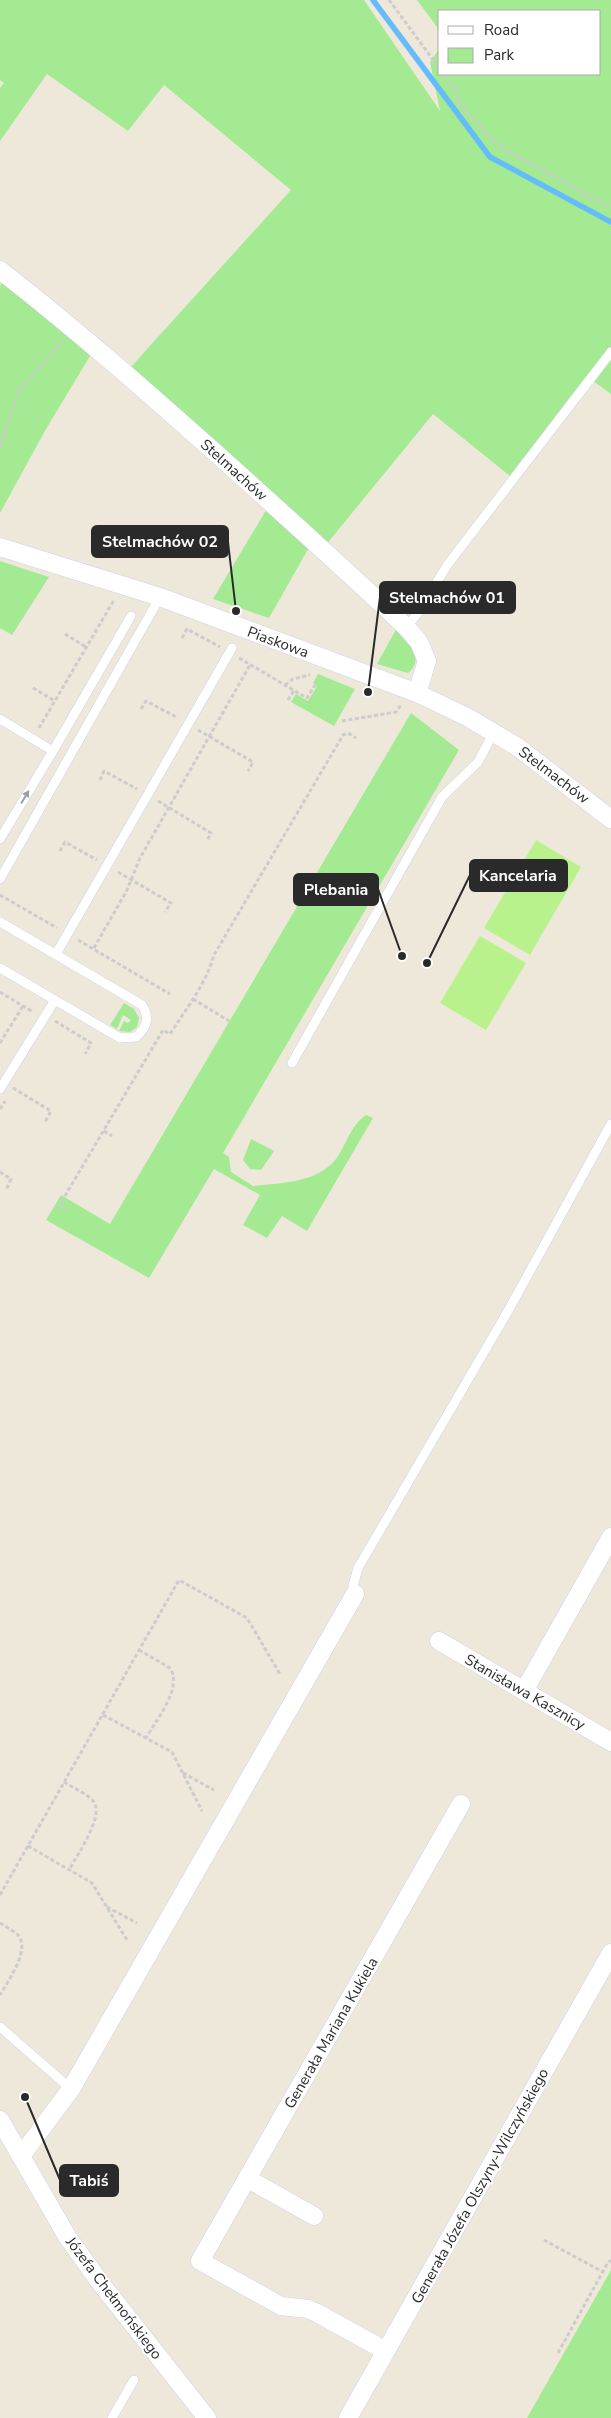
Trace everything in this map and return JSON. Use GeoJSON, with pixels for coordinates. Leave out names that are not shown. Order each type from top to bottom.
{"type":"FeatureCollection","features":[{"type":"Feature","properties":{"kind":"street","name":"Stelmachów"},"geometry":{"type":"LineString","coordinates":[[0,270],[74,328],[312,540],[406,627],[419,642],[428,661],[410,697]]}},
{"type":"Feature","properties":{"kind":"street","name":"Piaskowa"},"geometry":{"type":"LineString","coordinates":[[0,547],[160,597],[494,732]]}},
{"type":"Feature","properties":{"kind":"street","name":"Stelmachów"},"geometry":{"type":"LineString","coordinates":[[494,732],[536,760],[611,819]]}},
{"type":"Feature","properties":{"kind":"street"},"geometry":{"type":"LineString","coordinates":[[524,1691],[611,1537]]}},
{"type":"Feature","properties":{"kind":"street"},"geometry":{"type":"LineString","coordinates":[[21,2156],[71,2089],[355,1594]]}},
{"type":"Feature","properties":{"kind":"street","name":"Stanisława Kasznicy"},"geometry":{"type":"LineString","coordinates":[[439,1641],[611,1742]]}},
{"type":"Feature","properties":{"kind":"street","name":"Generała Mariana Kukiela"},"geometry":{"type":"LineString","coordinates":[[386,2351],[308,2308],[281,2306],[200,2261],[461,1804]]}},
{"type":"Feature","properties":{"kind":"street","name":"Generała Józefa Olszyny-Wilczyńskiego"},"geometry":{"type":"LineString","coordinates":[[348,2418],[611,1953]]}},
{"type":"Feature","properties":{"kind":"street","name":"Józefa Chełmońskiego"},"geometry":{"type":"LineString","coordinates":[[0,2120],[68,2238],[96,2278],[208,2418]]}},
{"type":"Feature","properties":{"kind":"street"},"geometry":{"type":"LineString","coordinates":[[248,2178],[314,2216]]}},
{"type":"Feature","properties":{"kind":"lane"},"geometry":{"type":"LineString","coordinates":[[406,627],[418,613],[448,564],[611,352]]}},
{"type":"Feature","properties":{"kind":"lane"},"geometry":{"type":"LineString","coordinates":[[0,878],[160,597]]}},
{"type":"Feature","properties":{"kind":"lane"},"geometry":{"type":"LineString","coordinates":[[0,839],[131,616]]}},
{"type":"Feature","properties":{"kind":"lane"},"geometry":{"type":"LineString","coordinates":[[56,954],[231,651]]}},
{"type":"Feature","properties":{"kind":"lane"},"geometry":{"type":"LineString","coordinates":[[0,719],[53,751]]}},
{"type":"Feature","properties":{"kind":"lane"},"geometry":{"type":"LineString","coordinates":[[292,1063],[442,797],[478,762],[494,732]]}},
{"type":"Feature","properties":{"kind":"lane"},"geometry":{"type":"LineString","coordinates":[[0,922],[142,1005],[147,1015],[146,1026],[136,1037],[120,1038],[0,968]]}},
{"type":"Feature","properties":{"kind":"lane"},"geometry":{"type":"LineString","coordinates":[[0,1089],[55,1000]]}},
{"type":"Feature","properties":{"kind":"lane"},"geometry":{"type":"LineString","coordinates":[[355,1594],[353,1586],[358,1568],[508,1311],[611,1124]]}},
{"type":"Feature","properties":{"kind":"lane"},"geometry":{"type":"LineString","coordinates":[[0,2027],[71,2089]]}},
{"type":"Feature","properties":{"kind":"lane"},"geometry":{"type":"LineString","coordinates":[[112,2418],[134,2380]]}},
{"type":"Feature","properties":{"kind":"path"},"geometry":{"type":"LineString","coordinates":[[389,0],[438,66]]}},
{"type":"Feature","properties":{"kind":"path"},"geometry":{"type":"LineString","coordinates":[[444,75],[457,92],[458,101],[488,135],[506,150],[611,208]]}},
{"type":"Feature","properties":{"kind":"path"},"geometry":{"type":"LineString","coordinates":[[0,447],[3,443],[19,390],[74,328]]}},
{"type":"Feature","properties":{"kind":"path"},"geometry":{"type":"LineString","coordinates":[[32,738],[115,599]]}},
{"type":"Feature","properties":{"kind":"path"},"geometry":{"type":"LineString","coordinates":[[182,638],[188,629],[231,651]]}},
{"type":"Feature","properties":{"kind":"path"},"geometry":{"type":"LineString","coordinates":[[65,634],[86,647]]}},
{"type":"Feature","properties":{"kind":"path"},"geometry":{"type":"LineString","coordinates":[[238,658],[307,698],[315,684]]}},
{"type":"Feature","properties":{"kind":"path"},"geometry":{"type":"LineString","coordinates":[[94,948],[131,880],[140,858],[250,665]]}},
{"type":"Feature","properties":{"kind":"path"},"geometry":{"type":"LineString","coordinates":[[286,685],[293,679],[310,675]]}},
{"type":"Feature","properties":{"kind":"path"},"geometry":{"type":"LineString","coordinates":[[33,688],[54,701]]}},
{"type":"Feature","properties":{"kind":"path"},"geometry":{"type":"LineString","coordinates":[[288,700],[294,690]]}},
{"type":"Feature","properties":{"kind":"path"},"geometry":{"type":"LineString","coordinates":[[342,721],[396,712],[410,697]]}},
{"type":"Feature","properties":{"kind":"path"},"geometry":{"type":"LineString","coordinates":[[141,709],[146,701],[188,724],[253,762],[248,771]]}},
{"type":"Feature","properties":{"kind":"path"},"geometry":{"type":"LineString","coordinates":[[66,1210],[59,1206],[164,1030],[170,1034],[193,999],[211,967],[214,955],[343,735],[348,733],[356,738]]}},
{"type":"Feature","properties":{"kind":"path"},"geometry":{"type":"LineString","coordinates":[[100,780],[104,771],[148,795],[211,833],[207,841]]}},
{"type":"Feature","properties":{"kind":"path"},"geometry":{"type":"LineString","coordinates":[[131,880],[171,903],[165,912]]}},
{"type":"Feature","properties":{"kind":"path"},"geometry":{"type":"LineString","coordinates":[[0,895],[94,948],[170,994]]}},
{"type":"Feature","properties":{"kind":"path"},"geometry":{"type":"LineString","coordinates":[[193,999],[229,1021]]}},
{"type":"Feature","properties":{"kind":"path"},"geometry":{"type":"LineString","coordinates":[[0,1042],[23,1006]]}},
{"type":"Feature","properties":{"kind":"path"},"geometry":{"type":"LineString","coordinates":[[13,1088],[51,1111],[45,1122]]}},
{"type":"Feature","properties":{"kind":"path"},"geometry":{"type":"LineString","coordinates":[[104,1131],[112,1136]]}},
{"type":"Feature","properties":{"kind":"path"},"geometry":{"type":"LineString","coordinates":[[0,1172],[11,1179],[6,1190]]}},
{"type":"Feature","properties":{"kind":"path"},"geometry":{"type":"LineString","coordinates":[[0,1896],[179,1580],[247,1618],[280,1674]]}},
{"type":"Feature","properties":{"kind":"path"},"geometry":{"type":"LineString","coordinates":[[139,1650],[170,1668],[174,1681],[170,1696],[146,1738]]}},
{"type":"Feature","properties":{"kind":"path"},"geometry":{"type":"LineString","coordinates":[[103,1714],[172,1752],[202,1811]]}},
{"type":"Feature","properties":{"kind":"path"},"geometry":{"type":"LineString","coordinates":[[183,1773],[214,1790]]}},
{"type":"Feature","properties":{"kind":"path"},"geometry":{"type":"LineString","coordinates":[[64,1782],[92,1800],[97,1813],[92,1828],[69,1870]]}},
{"type":"Feature","properties":{"kind":"path"},"geometry":{"type":"LineString","coordinates":[[28,1846],[92,1883],[127,1940]]}},
{"type":"Feature","properties":{"kind":"path"},"geometry":{"type":"LineString","coordinates":[[106,1906],[137,1923]]}},
{"type":"Feature","properties":{"kind":"path"},"geometry":{"type":"LineString","coordinates":[[0,1923],[18,1934],[22,1947],[18,1962],[0,1995]]}},
{"type":"Feature","properties":{"kind":"path"},"geometry":{"type":"LineString","coordinates":[[544,2240],[603,2272]]}},
{"type":"Feature","properties":{"kind":"path"},"geometry":{"type":"LineString","coordinates":[[558,2353],[611,2260]]}},
{"type":"Feature","properties":{"kind":"green space"},"geometry":{"type":"Polygon","coordinates":[[[0,0],[364,0],[440,111],[430,62],[438,51],[438,75],[601,75],[601,10],[438,10],[438,28],[417,0],[611,0],[611,394],[586,376],[510,476],[433,414],[325,546],[129,369],[291,190],[164,85],[128,131],[47,74],[0,141],[0,88],[4,83],[0,80],[0,0]]]}},
{"type":"Feature","properties":{"kind":"green space"},"geometry":{"type":"Polygon","coordinates":[[[4,279],[93,351],[46,429],[0,513],[0,286],[4,279]]]}},
{"type":"Feature","properties":{"kind":"green space"},"geometry":{"type":"Polygon","coordinates":[[[268,507],[311,544],[269,618],[213,599],[268,507]]]}},
{"type":"Feature","properties":{"kind":"green space"},"geometry":{"type":"Polygon","coordinates":[[[0,561],[49,577],[12,635],[0,628],[0,561]]]}},
{"type":"Feature","properties":{"kind":"green space"},"geometry":{"type":"Polygon","coordinates":[[[398,626],[414,649],[415,662],[413,668],[408,673],[377,664],[398,626]]]}},
{"type":"Feature","properties":{"kind":"green space"},"geometry":{"type":"Polygon","coordinates":[[[318,674],[355,689],[334,726],[291,702],[296,694],[308,701],[317,686],[313,683],[318,674]]]}},
{"type":"Feature","properties":{"kind":"green space"},"geometry":{"type":"Polygon","coordinates":[[[411,713],[459,750],[223,1153],[229,1157],[231,1172],[253,1186],[298,1180],[319,1173],[328,1167],[340,1153],[356,1124],[366,1115],[373,1118],[307,1231],[282,1216],[267,1238],[243,1225],[260,1195],[214,1169],[149,1278],[46,1220],[61,1195],[110,1224],[411,713]]]}},
{"type":"Feature","properties":{"kind":"green space"},"geometry":{"type":"Polygon","coordinates":[[[536,840],[581,867],[530,955],[484,928],[536,840]]]}},
{"type":"Feature","properties":{"kind":"green space"},"geometry":{"type":"Polygon","coordinates":[[[480,936],[526,963],[486,1030],[440,1003],[480,936]]]}},
{"type":"Feature","properties":{"kind":"green space"},"geometry":{"type":"Polygon","coordinates":[[[124,1003],[134,1009],[139,1018],[137,1027],[130,1032],[119,1031],[124,1021],[128,1023],[131,1020],[123,1015],[117,1029],[110,1025],[124,1003]]]}},
{"type":"Feature","properties":{"kind":"green space"},"geometry":{"type":"Polygon","coordinates":[[[251,1139],[274,1151],[261,1170],[250,1169],[243,1160],[251,1139]]]}},
{"type":"Feature","properties":{"kind":"green space"},"geometry":{"type":"Polygon","coordinates":[[[611,2270],[611,2418],[527,2418],[611,2270]]]}},
{"type":"Feature","properties":{"kind":"waterway"},"geometry":{"type":"LineString","coordinates":[[373,0],[490,157],[611,222]]}},
{"type":"Feature","properties":{"kind":"place","name":"Stelmachów 02"},"geometry":{"type":"Point","coordinates":[236,611]}},
{"type":"Feature","properties":{"kind":"place","name":"Stelmachów 01"},"geometry":{"type":"Point","coordinates":[368,692]}},
{"type":"Feature","properties":{"kind":"place","name":"Plebania"},"geometry":{"type":"Point","coordinates":[402,956]}},
{"type":"Feature","properties":{"kind":"place","name":"Kancelaria"},"geometry":{"type":"Point","coordinates":[427,963]}},
{"type":"Feature","properties":{"kind":"place","name":"Tabiś"},"geometry":{"type":"Point","coordinates":[25,2097]}}]}
